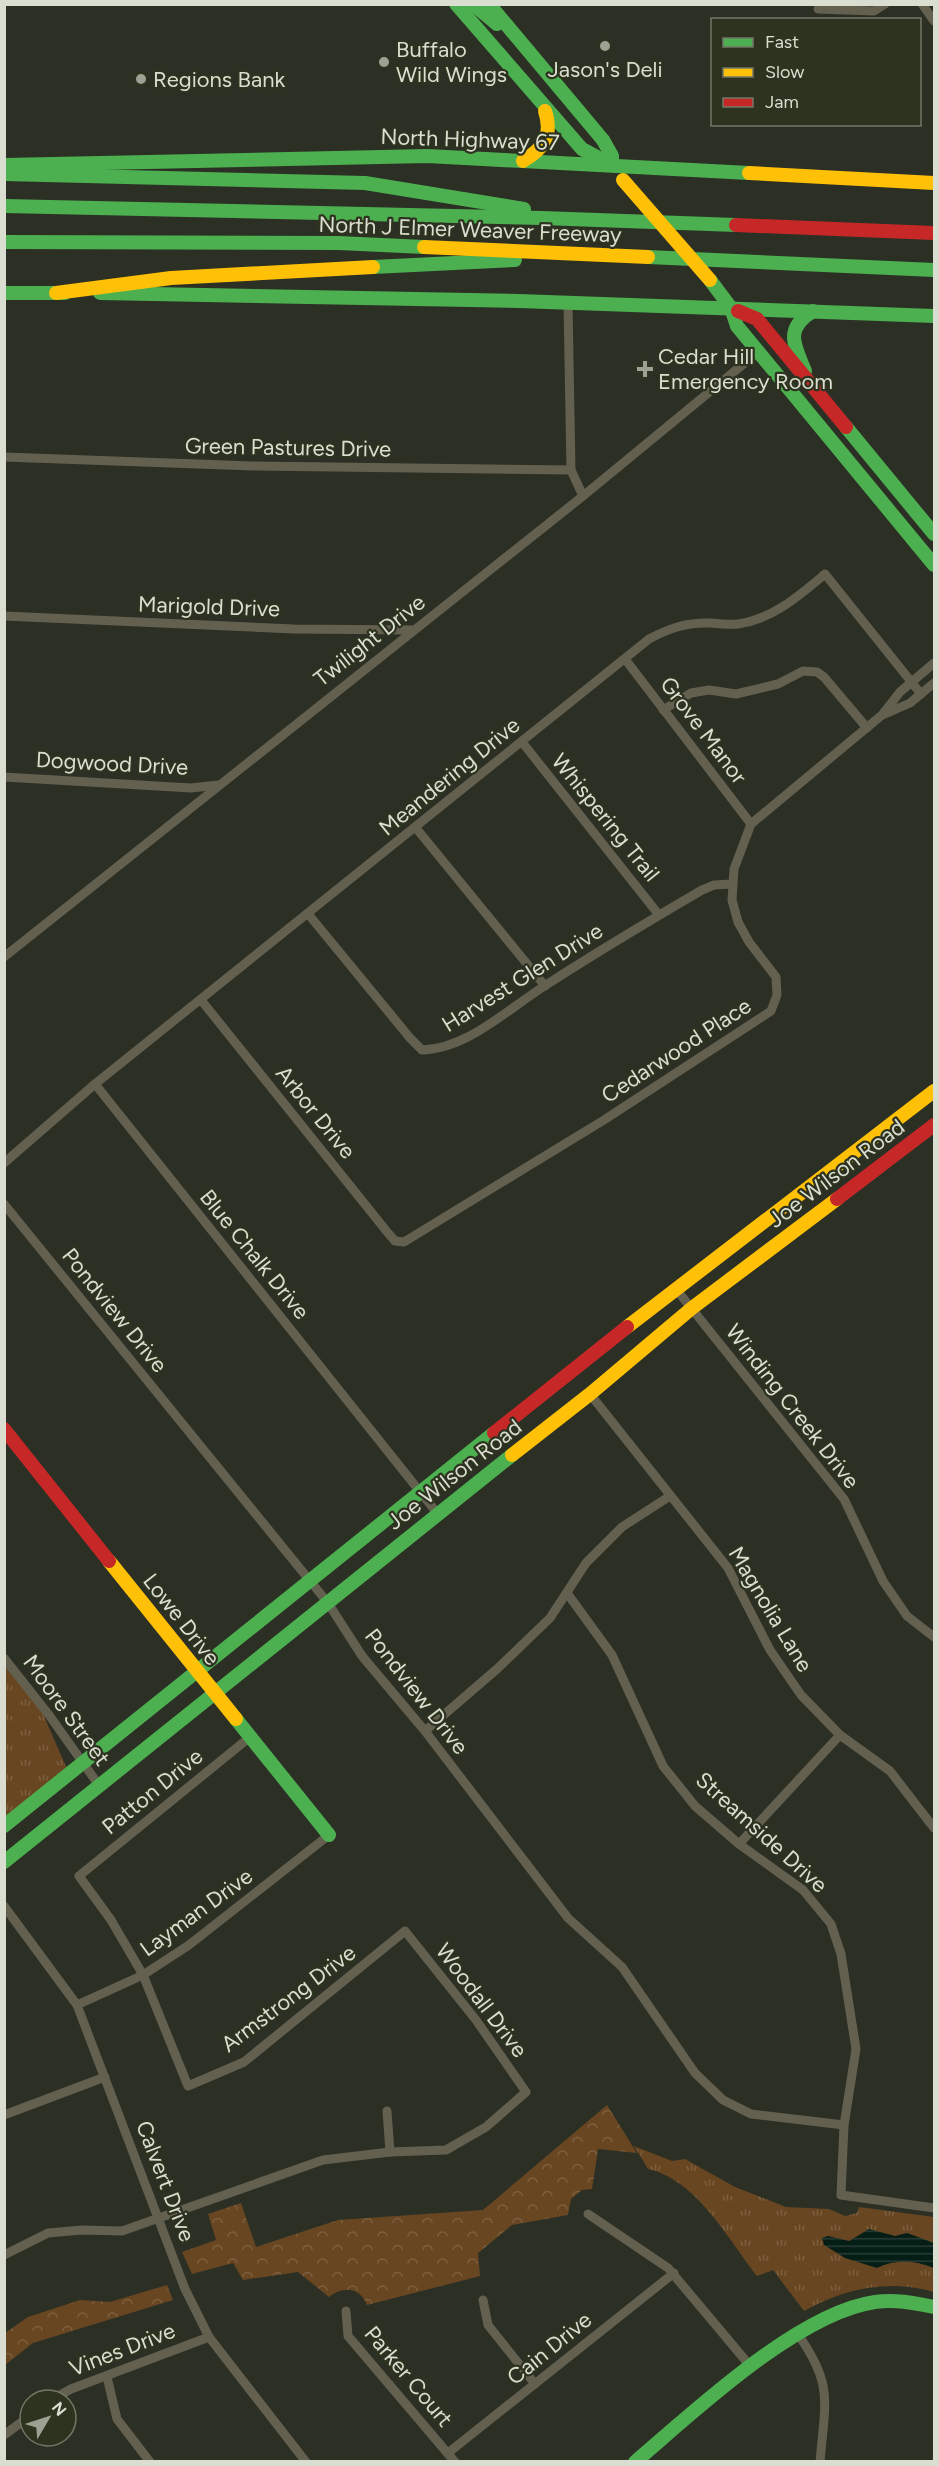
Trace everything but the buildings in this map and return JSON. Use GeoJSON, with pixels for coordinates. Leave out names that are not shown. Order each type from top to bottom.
{"type":"FeatureCollection","features":[{"type":"Feature","properties":{"kind":"main road"},"geometry":{"type":"LineString","coordinates":[[456,4],[582,149],[612,165],[710,280],[731,308],[737,326],[934,566]]}},
{"type":"Feature","properties":{"kind":"main road"},"geometry":{"type":"LineString","coordinates":[[473,4],[522,45]]}},
{"type":"Feature","properties":{"kind":"main road"},"geometry":{"type":"LineString","coordinates":[[489,4],[603,140],[612,156],[612,165]]}},
{"type":"Feature","properties":{"kind":"main road"},"geometry":{"type":"LineString","coordinates":[[523,161],[546,147],[551,135],[550,123],[542,104]]}},
{"type":"Feature","properties":{"kind":"main road","name":"North Highway 67"},"geometry":{"type":"LineString","coordinates":[[4,165],[427,156],[934,183]]}},
{"type":"Feature","properties":{"kind":"main road"},"geometry":{"type":"LineString","coordinates":[[4,174],[365,183],[596,219]]}},
{"type":"Feature","properties":{"kind":"main road","name":"North J Elmer Weaver Freeway"},"geometry":{"type":"LineString","coordinates":[[4,206],[596,219],[934,233]]}},
{"type":"Feature","properties":{"kind":"main road","name":"North J Elmer Weaver Freeway"},"geometry":{"type":"LineString","coordinates":[[4,242],[339,243],[934,270]]}},
{"type":"Feature","properties":{"kind":"main road"},"geometry":{"type":"LineString","coordinates":[[56,293],[171,278],[621,256]]}},
{"type":"Feature","properties":{"kind":"main road"},"geometry":{"type":"LineString","coordinates":[[4,293],[731,308],[934,316]]}},
{"type":"Feature","properties":{"kind":"main road"},"geometry":{"type":"LineString","coordinates":[[731,308],[757,319],[934,534]]}},
{"type":"Feature","properties":{"kind":"main road"},"geometry":{"type":"LineString","coordinates":[[812,386],[793,339],[794,326],[801,318],[813,311]]}},
{"type":"Feature","properties":{"kind":"main road","name":"Joe Wilson Road"},"geometry":{"type":"LineString","coordinates":[[4,1826],[419,1492],[676,1289],[934,1091]]}},
{"type":"Feature","properties":{"kind":"main road","name":"Joe Wilson Road"},"geometry":{"type":"LineString","coordinates":[[4,1862],[437,1513],[590,1394],[692,1308],[934,1125]]}},
{"type":"Feature","properties":{"kind":"main road","name":"Lowe Drive"},"geometry":{"type":"LineString","coordinates":[[4,1429],[329,1835]]}},
{"type":"Feature","properties":{"kind":"main road"},"geometry":{"type":"LineString","coordinates":[[635,2462],[796,2333],[843,2310],[887,2299],[934,2307]]}},
{"type":"Feature","properties":{"kind":"street"},"geometry":{"type":"LineString","coordinates":[[818,9],[874,11],[885,4]]}},
{"type":"Feature","properties":{"kind":"street"},"geometry":{"type":"LineString","coordinates":[[922,4],[934,21]]}},
{"type":"Feature","properties":{"kind":"street"},"geometry":{"type":"LineString","coordinates":[[568,304],[571,470],[583,496]]}},
{"type":"Feature","properties":{"kind":"street","name":"Twilight Drive"},"geometry":{"type":"LineString","coordinates":[[4,957],[583,496],[758,352]]}},
{"type":"Feature","properties":{"kind":"street","name":"Green Pastures Drive"},"geometry":{"type":"LineString","coordinates":[[4,457],[253,466],[571,470]]}},
{"type":"Feature","properties":{"kind":"street","name":"Meandering Drive"},"geometry":{"type":"LineString","coordinates":[[4,1163],[95,1084],[309,915],[649,639],[684,624],[737,624],[762,618],[784,606],[825,574],[921,694]]}},
{"type":"Feature","properties":{"kind":"street","name":"Marigold Drive"},"geometry":{"type":"LineString","coordinates":[[4,616],[294,629],[413,630]]}},
{"type":"Feature","properties":{"kind":"street","name":"Grove Manor"},"geometry":{"type":"LineString","coordinates":[[625,659],[751,824]]}},
{"type":"Feature","properties":{"kind":"street","name":"Cedarwood Place"},"geometry":{"type":"LineString","coordinates":[[404,1242],[604,1120],[771,1011],[777,995],[776,977],[749,942],[738,922],[732,900],[732,884],[740,850],[751,824],[882,715],[900,692],[934,663]]}},
{"type":"Feature","properties":{"kind":"street"},"geometry":{"type":"LineString","coordinates":[[663,710],[691,693],[709,690],[736,694],[778,684],[804,671],[816,672],[824,677],[867,728]]}},
{"type":"Feature","properties":{"kind":"street","name":"Cedarwood Place"},"geometry":{"type":"LineString","coordinates":[[882,715],[910,703],[934,683]]}},
{"type":"Feature","properties":{"kind":"street","name":"Whispering Trail"},"geometry":{"type":"LineString","coordinates":[[522,742],[659,915]]}},
{"type":"Feature","properties":{"kind":"street","name":"Dogwood Drive"},"geometry":{"type":"LineString","coordinates":[[4,777],[191,788],[218,785]]}},
{"type":"Feature","properties":{"kind":"street"},"geometry":{"type":"LineString","coordinates":[[416,828],[544,986]]}},
{"type":"Feature","properties":{"kind":"street","name":"Harvest Glen Drive"},"geometry":{"type":"LineString","coordinates":[[309,915],[422,1050],[442,1049],[489,1023],[544,986],[702,890],[732,884]]}},
{"type":"Feature","properties":{"kind":"street","name":"Arbor Drive"},"geometry":{"type":"LineString","coordinates":[[201,1000],[388,1233],[395,1240],[404,1242]]}},
{"type":"Feature","properties":{"kind":"street","name":"Blue Chalk Drive"},"geometry":{"type":"LineString","coordinates":[[95,1084],[437,1513]]}},
{"type":"Feature","properties":{"kind":"street","name":"Pondview Drive"},"geometry":{"type":"LineString","coordinates":[[4,1204],[311,1581],[362,1656],[425,1731],[568,1918],[622,1967],[695,2073],[723,2100],[751,2114],[844,2125]]}},
{"type":"Feature","properties":{"kind":"street","name":"Winding Creek Drive"},"geometry":{"type":"LineString","coordinates":[[676,1289],[844,1499],[883,1581],[907,1616],[934,1637]]}},
{"type":"Feature","properties":{"kind":"street","name":"Magnolia Lane"},"geometry":{"type":"LineString","coordinates":[[590,1394],[728,1568],[770,1650],[801,1695],[840,1734],[890,1771],[933,1822]]}},
{"type":"Feature","properties":{"kind":"street"},"geometry":{"type":"LineString","coordinates":[[425,1731],[550,1618],[586,1563],[622,1527],[670,1496]]}},
{"type":"Feature","properties":{"kind":"street","name":"Streamside Drive"},"geometry":{"type":"LineString","coordinates":[[567,1593],[612,1655],[663,1766],[695,1806],[739,1844],[803,1890],[831,1924],[841,1954],[856,2049],[844,2125],[841,2195],[934,2208]]}},
{"type":"Feature","properties":{"kind":"street","name":"Moore Street"},"geometry":{"type":"LineString","coordinates":[[4,1658],[49,1715],[98,1784]]}},
{"type":"Feature","properties":{"kind":"street"},"geometry":{"type":"LineString","coordinates":[[739,1844],[840,1734]]}},
{"type":"Feature","properties":{"kind":"street","name":"Patton Drive"},"geometry":{"type":"LineString","coordinates":[[143,1975],[111,1920],[79,1876],[250,1737]]}},
{"type":"Feature","properties":{"kind":"street","name":"Layman Drive"},"geometry":{"type":"LineString","coordinates":[[77,2005],[143,1975],[189,1945],[242,1906],[329,1835]]}},
{"type":"Feature","properties":{"kind":"street","name":"Calvert Drive"},"geometry":{"type":"LineString","coordinates":[[4,1906],[77,2005],[185,2289],[209,2337],[306,2462]]}},
{"type":"Feature","properties":{"kind":"street","name":"Armstrong Drive"},"geometry":{"type":"LineString","coordinates":[[143,1975],[188,2086],[244,2062],[405,1931]]}},
{"type":"Feature","properties":{"kind":"street","name":"Woodall Drive"},"geometry":{"type":"LineString","coordinates":[[390,2152],[446,2150],[457,2146],[486,2127],[526,2092],[476,2020],[405,1931]]}},
{"type":"Feature","properties":{"kind":"street"},"geometry":{"type":"LineString","coordinates":[[4,2115],[105,2077]]}},
{"type":"Feature","properties":{"kind":"street"},"geometry":{"type":"LineString","coordinates":[[4,2255],[48,2233],[82,2230],[122,2232],[323,2160],[390,2152],[387,2111]]}},
{"type":"Feature","properties":{"kind":"street"},"geometry":{"type":"LineString","coordinates":[[588,2214],[674,2273],[751,2367]]}},
{"type":"Feature","properties":{"kind":"street","name":"Cain Drive"},"geometry":{"type":"LineString","coordinates":[[448,2453],[674,2273]]}},
{"type":"Feature","properties":{"kind":"street"},"geometry":{"type":"LineString","coordinates":[[483,2300],[488,2325],[536,2384]]}},
{"type":"Feature","properties":{"kind":"street","name":"Parker Court"},"geometry":{"type":"LineString","coordinates":[[346,2311],[348,2336],[455,2462]]}},
{"type":"Feature","properties":{"kind":"street"},"geometry":{"type":"LineString","coordinates":[[796,2333],[815,2359],[825,2391],[820,2462]]}},
{"type":"Feature","properties":{"kind":"street","name":"Vines Drive"},"geometry":{"type":"LineString","coordinates":[[74,2388],[209,2337]]}},
{"type":"Feature","properties":{"kind":"street"},"geometry":{"type":"LineString","coordinates":[[108,2377],[117,2420],[150,2462]]}},
{"type":"Feature","properties":{"kind":"street"},"geometry":{"type":"LineString","coordinates":[[4,2435],[18,2425]]}},
{"type":"Feature","properties":{"kind":"green space"},"geometry":{"type":"Polygon","coordinates":[[[5,1665],[43,1714],[67,1769],[5,1821],[5,1665]]]}},
{"type":"Feature","properties":{"kind":"green space"},"geometry":{"type":"Polygon","coordinates":[[[607,2105],[637,2153],[598,2149],[592,2189],[582,2190],[571,2199],[568,2215],[512,2225],[478,2253],[480,2276],[367,2305],[360,2295],[351,2290],[340,2291],[329,2297],[298,2272],[243,2280],[233,2263],[192,2274],[182,2252],[216,2240],[208,2214],[241,2203],[256,2247],[338,2220],[483,2210],[607,2105]]]}},
{"type":"Feature","properties":{"kind":"green space"},"geometry":{"type":"Polygon","coordinates":[[[634,2146],[672,2161],[685,2159],[735,2187],[786,2207],[829,2209],[845,2216],[857,2213],[859,2207],[934,2217],[934,2292],[900,2286],[867,2288],[835,2296],[804,2311],[773,2270],[757,2276],[723,2229],[696,2198],[666,2175],[648,2169],[634,2146]]]}},
{"type":"Feature","properties":{"kind":"green space"},"geometry":{"type":"Polygon","coordinates":[[[167,2285],[173,2300],[33,2343],[5,2365],[5,2333],[28,2317],[80,2300],[110,2302],[167,2285]]]}},
{"type":"Feature","properties":{"kind":"shaded area"},"geometry":{"type":"Polygon","coordinates":[[[869,2229],[895,2236],[907,2233],[934,2243],[934,2268],[919,2263],[905,2262],[891,2263],[877,2268],[845,2258],[824,2245],[822,2238],[828,2236],[849,2241],[869,2229]]]}},
{"type":"Feature","properties":{"kind":"traffic: fast"},"geometry":{"type":"LineString","coordinates":[[456,4],[582,149],[608,163]]}},
{"type":"Feature","properties":{"kind":"traffic: fast"},"geometry":{"type":"LineString","coordinates":[[473,4],[497,24]]}},
{"type":"Feature","properties":{"kind":"traffic: fast"},"geometry":{"type":"LineString","coordinates":[[489,4],[603,140],[612,156],[612,165]]}},
{"type":"Feature","properties":{"kind":"traffic: fast"},"geometry":{"type":"LineString","coordinates":[[4,165],[427,156],[749,173]]}},
{"type":"Feature","properties":{"kind":"traffic: fast"},"geometry":{"type":"LineString","coordinates":[[4,174],[365,183],[524,209]]}},
{"type":"Feature","properties":{"kind":"traffic: fast"},"geometry":{"type":"LineString","coordinates":[[4,206],[542,218],[736,225]]}},
{"type":"Feature","properties":{"kind":"traffic: fast"},"geometry":{"type":"LineString","coordinates":[[4,242],[339,243],[424,247]]}},
{"type":"Feature","properties":{"kind":"traffic: fast"},"geometry":{"type":"LineString","coordinates":[[648,257],[934,270]]}},
{"type":"Feature","properties":{"kind":"traffic: fast"},"geometry":{"type":"LineString","coordinates":[[373,267],[515,260]]}},
{"type":"Feature","properties":{"kind":"traffic: fast"},"geometry":{"type":"LineString","coordinates":[[710,280],[731,308],[737,326],[934,565]]}},
{"type":"Feature","properties":{"kind":"traffic: fast"},"geometry":{"type":"LineString","coordinates":[[4,293],[65,293]]}},
{"type":"Feature","properties":{"kind":"traffic: fast"},"geometry":{"type":"LineString","coordinates":[[100,293],[519,301],[934,316]]}},
{"type":"Feature","properties":{"kind":"traffic: fast"},"geometry":{"type":"LineString","coordinates":[[805,371],[794,338],[798,324],[813,311]]}},
{"type":"Feature","properties":{"kind":"traffic: fast"},"geometry":{"type":"LineString","coordinates":[[846,427],[934,534]]}},
{"type":"Feature","properties":{"kind":"traffic: fast"},"geometry":{"type":"LineString","coordinates":[[4,1826],[494,1433]]}},
{"type":"Feature","properties":{"kind":"traffic: fast"},"geometry":{"type":"LineString","coordinates":[[4,1862],[512,1455]]}},
{"type":"Feature","properties":{"kind":"traffic: fast"},"geometry":{"type":"LineString","coordinates":[[236,1719],[329,1835]]}},
{"type":"Feature","properties":{"kind":"traffic: fast"},"geometry":{"type":"LineString","coordinates":[[635,2462],[749,2367],[813,2324],[845,2310],[882,2301],[934,2307]]}},
{"type":"Feature","properties":{"kind":"traffic: slow"},"geometry":{"type":"LineString","coordinates":[[523,161],[545,140],[548,128],[545,111]]}},
{"type":"Feature","properties":{"kind":"traffic: slow"},"geometry":{"type":"LineString","coordinates":[[749,173],[934,183]]}},
{"type":"Feature","properties":{"kind":"traffic: slow"},"geometry":{"type":"LineString","coordinates":[[623,180],[710,280]]}},
{"type":"Feature","properties":{"kind":"traffic: slow"},"geometry":{"type":"LineString","coordinates":[[424,247],[648,257]]}},
{"type":"Feature","properties":{"kind":"traffic: slow"},"geometry":{"type":"LineString","coordinates":[[56,293],[171,278],[373,267]]}},
{"type":"Feature","properties":{"kind":"traffic: slow"},"geometry":{"type":"LineString","coordinates":[[627,1327],[934,1091]]}},
{"type":"Feature","properties":{"kind":"traffic: slow"},"geometry":{"type":"LineString","coordinates":[[512,1455],[590,1394],[692,1308],[837,1199]]}},
{"type":"Feature","properties":{"kind":"traffic: slow"},"geometry":{"type":"LineString","coordinates":[[109,1561],[236,1719]]}},
{"type":"Feature","properties":{"kind":"traffic: jam"},"geometry":{"type":"LineString","coordinates":[[736,225],[934,233]]}},
{"type":"Feature","properties":{"kind":"traffic: jam"},"geometry":{"type":"LineString","coordinates":[[738,311],[757,319],[846,427]]}},
{"type":"Feature","properties":{"kind":"traffic: jam"},"geometry":{"type":"LineString","coordinates":[[837,1199],[934,1125]]}},
{"type":"Feature","properties":{"kind":"traffic: jam"},"geometry":{"type":"LineString","coordinates":[[494,1433],[627,1327]]}},
{"type":"Feature","properties":{"kind":"traffic: jam"},"geometry":{"type":"LineString","coordinates":[[4,1429],[109,1561]]}},
{"type":"Feature","properties":{"kind":"place","name":"Jason's Deli"},"geometry":{"type":"Point","coordinates":[605,46]}},
{"type":"Feature","properties":{"kind":"place","name":"Buffalo Wild Wings"},"geometry":{"type":"Point","coordinates":[384,62]}},
{"type":"Feature","properties":{"kind":"place","name":"Regions Bank"},"geometry":{"type":"Point","coordinates":[141,79]}},
{"type":"Feature","properties":{"kind":"place","name":"Cedar Hill Emergency Room"},"geometry":{"type":"Point","coordinates":[645,369]}}]}
